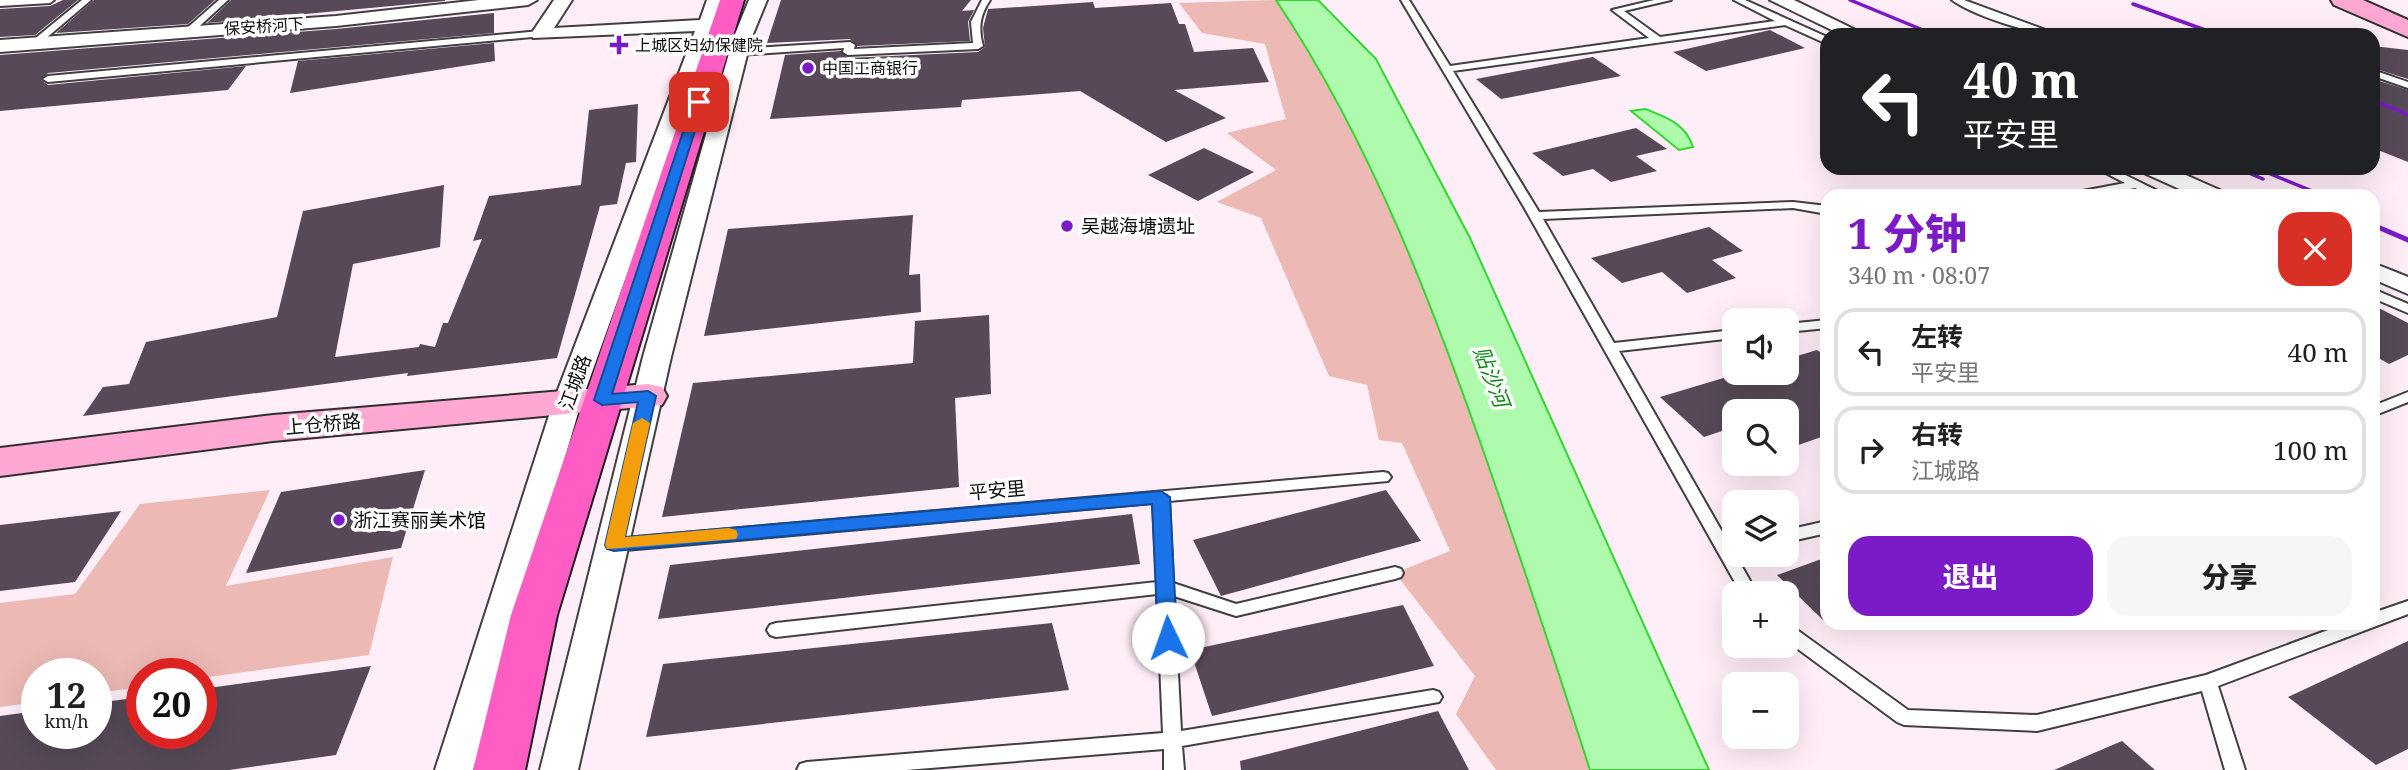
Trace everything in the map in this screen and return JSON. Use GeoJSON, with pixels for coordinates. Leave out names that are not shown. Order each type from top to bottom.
{"type":"FeatureCollection","features":[{"type":"Feature","properties":{"kind":"main road","name":"江城路"},"geometry":{"type":"LineString","coordinates":[[499,770],[584,402],[732,0]]}},
{"type":"Feature","properties":{"kind":"street","name":"保安桥河下"},"geometry":{"type":"LineString","coordinates":[[0,46],[337,21],[528,0]]}},
{"type":"Feature","properties":{"kind":"street"},"geometry":{"type":"LineString","coordinates":[[540,34],[564,0]]}},
{"type":"Feature","properties":{"kind":"street"},"geometry":{"type":"LineString","coordinates":[[559,770],[648,396],[739,52],[758,0]]}},
{"type":"Feature","properties":{"kind":"street"},"geometry":{"type":"LineString","coordinates":[[1779,0],[1841,28]]}},
{"type":"Feature","properties":{"kind":"street"},"geometry":{"type":"LineString","coordinates":[[2343,0],[2406,24]]}},
{"type":"Feature","properties":{"kind":"street"},"geometry":{"type":"LineString","coordinates":[[2376,0],[2406,24]]}},
{"type":"Feature","properties":{"kind":"street"},"geometry":{"type":"LineString","coordinates":[[540,34],[711,12]]}},
{"type":"Feature","properties":{"kind":"street","name":"江城路"},"geometry":{"type":"LineString","coordinates":[[454,770],[584,402],[711,12]]}},
{"type":"Feature","properties":{"kind":"street"},"geometry":{"type":"LineString","coordinates":[[2145,176],[2190,189]]}},
{"type":"Feature","properties":{"kind":"street"},"geometry":{"type":"LineString","coordinates":[[2380,273],[2408,286]]}},
{"type":"Feature","properties":{"kind":"street","name":"上仓桥路"},"geometry":{"type":"LineString","coordinates":[[0,462],[274,428],[648,396]]}},
{"type":"Feature","properties":{"kind":"lane"},"geometry":{"type":"LineString","coordinates":[[0,3],[50,0]]}},
{"type":"Feature","properties":{"kind":"lane"},"geometry":{"type":"LineString","coordinates":[[35,43],[87,0]]}},
{"type":"Feature","properties":{"kind":"lane"},"geometry":{"type":"LineString","coordinates":[[189,31],[224,0]]}},
{"type":"Feature","properties":{"kind":"lane"},"geometry":{"type":"LineString","coordinates":[[739,52],[850,45],[848,52],[978,46],[974,29],[979,9],[986,0]]}},
{"type":"Feature","properties":{"kind":"lane"},"geometry":{"type":"LineString","coordinates":[[1405,0],[1535,216],[1722,537]]}},
{"type":"Feature","properties":{"kind":"lane"},"geometry":{"type":"LineString","coordinates":[[1658,40],[1617,10],[1667,0]]}},
{"type":"Feature","properties":{"kind":"lane"},"geometry":{"type":"LineString","coordinates":[[1738,0],[1820,38]]}},
{"type":"Feature","properties":{"kind":"lane"},"geometry":{"type":"LineString","coordinates":[[1956,0],[2028,28]]}},
{"type":"Feature","properties":{"kind":"lane"},"geometry":{"type":"LineString","coordinates":[[1447,69],[1786,22]]}},
{"type":"Feature","properties":{"kind":"lane"},"geometry":{"type":"LineString","coordinates":[[48,79],[540,34]]}},
{"type":"Feature","properties":{"kind":"lane"},"geometry":{"type":"LineString","coordinates":[[2380,75],[2408,85]]}},
{"type":"Feature","properties":{"kind":"lane"},"geometry":{"type":"LineString","coordinates":[[2098,189],[2145,176]]}},
{"type":"Feature","properties":{"kind":"lane"},"geometry":{"type":"LineString","coordinates":[[1535,216],[1793,205],[1820,209]]}},
{"type":"Feature","properties":{"kind":"lane"},"geometry":{"type":"LineString","coordinates":[[2380,296],[2408,309]]}},
{"type":"Feature","properties":{"kind":"lane"},"geometry":{"type":"LineString","coordinates":[[1799,327],[1820,325]]}},
{"type":"Feature","properties":{"kind":"lane"},"geometry":{"type":"LineString","coordinates":[[1610,348],[1722,335]]}},
{"type":"Feature","properties":{"kind":"lane"},"geometry":{"type":"LineString","coordinates":[[2380,408],[2408,397]]}},
{"type":"Feature","properties":{"kind":"lane","name":"平安里"},"geometry":{"type":"LineString","coordinates":[[614,545],[1384,477]]}},
{"type":"Feature","properties":{"kind":"lane"},"geometry":{"type":"LineString","coordinates":[[1161,497],[1174,770]]}},
{"type":"Feature","properties":{"kind":"lane"},"geometry":{"type":"LineString","coordinates":[[1799,533],[1820,529]]}},
{"type":"Feature","properties":{"kind":"lane"},"geometry":{"type":"LineString","coordinates":[[776,630],[1165,587],[1236,610],[1395,573]]}},
{"type":"Feature","properties":{"kind":"lane"},"geometry":{"type":"LineString","coordinates":[[2380,617],[2408,607]]}},
{"type":"Feature","properties":{"kind":"lane"},"geometry":{"type":"LineString","coordinates":[[1799,641],[1904,717],[2037,723],[2208,682],[2347,630]]}},
{"type":"Feature","properties":{"kind":"lane"},"geometry":{"type":"LineString","coordinates":[[2208,682],[2235,770]]}},
{"type":"Feature","properties":{"kind":"lane"},"geometry":{"type":"LineString","coordinates":[[807,770],[1173,740],[1433,697]]}},
{"type":"Feature","properties":{"kind":"shaded area"},"geometry":{"type":"Polygon","coordinates":[[[1276,0],[1329,89],[1377,182],[1419,277],[1458,374],[1493,473],[1590,770],[1496,770],[1456,714],[1475,676],[1395,573],[1450,551],[1402,443],[1379,440],[1367,385],[1329,376],[1261,218],[1217,202],[1276,170],[1227,133],[1286,119],[1265,44],[1202,33],[1179,3],[1276,0]]]}},
{"type":"Feature","properties":{"kind":"shaded area"},"geometry":{"type":"Polygon","coordinates":[[[270,490],[226,586],[393,557],[369,655],[217,676],[217,658],[126,658],[126,689],[112,691],[112,658],[21,658],[21,704],[0,707],[0,603],[75,594],[140,504],[270,490]]]}},
{"type":"Feature","properties":{"kind":"water","name":"贴沙河"},"geometry":{"type":"Polygon","coordinates":[[[1276,0],[1318,0],[1376,59],[1470,238],[1709,770],[1590,770],[1491,473],[1424,289],[1372,170],[1311,55],[1276,0]]]}},
{"type":"Feature","properties":{"kind":"water"},"geometry":{"type":"Polygon","coordinates":[[[1645,109],[1668,118],[1680,127],[1686,132],[1693,147],[1679,150],[1631,111],[1645,109]]]}},
{"type":"Feature","properties":{"kind":"building"},"geometry":{"type":"Polygon","coordinates":[[[63,0],[78,0],[35,35],[0,37],[0,9],[50,6],[63,0]]]}},
{"type":"Feature","properties":{"kind":"building"},"geometry":{"type":"Polygon","coordinates":[[[94,0],[215,0],[188,24],[56,33],[94,0]]]}},
{"type":"Feature","properties":{"kind":"building"},"geometry":{"type":"Polygon","coordinates":[[[231,0],[445,0],[445,1],[207,23],[231,0]]]}},
{"type":"Feature","properties":{"kind":"building"},"geometry":{"type":"Polygon","coordinates":[[[781,0],[971,0],[962,11],[974,10],[968,22],[970,41],[857,46],[850,39],[767,43],[781,0]]]}},
{"type":"Feature","properties":{"kind":"building"},"geometry":{"type":"Polygon","coordinates":[[[1093,2],[1095,8],[1171,3],[1179,24],[1185,24],[1194,52],[1253,48],[1269,82],[1174,90],[1226,118],[1166,142],[1080,91],[962,100],[961,107],[770,119],[785,55],[841,51],[848,58],[978,52],[985,47],[983,28],[988,9],[1093,2]]]}},
{"type":"Feature","properties":{"kind":"building"},"geometry":{"type":"Polygon","coordinates":[[[494,13],[494,33],[48,73],[41,80],[48,85],[246,66],[228,90],[0,111],[0,55],[336,29],[494,13]]]}},
{"type":"Feature","properties":{"kind":"building"},"geometry":{"type":"Polygon","coordinates":[[[1770,30],[1805,48],[1706,71],[1673,52],[1770,30]]]}},
{"type":"Feature","properties":{"kind":"building"},"geometry":{"type":"Polygon","coordinates":[[[494,43],[495,61],[290,93],[298,61],[494,43]]]}},
{"type":"Feature","properties":{"kind":"building"},"geometry":{"type":"Polygon","coordinates":[[[2380,47],[2408,50],[2408,79],[2380,70],[2380,47]]]}},
{"type":"Feature","properties":{"kind":"building"},"geometry":{"type":"Polygon","coordinates":[[[1593,57],[1621,76],[1501,99],[1476,79],[1593,57]]]}},
{"type":"Feature","properties":{"kind":"building"},"geometry":{"type":"Polygon","coordinates":[[[2380,81],[2408,90],[2408,162],[2380,151],[2380,81]]]}},
{"type":"Feature","properties":{"kind":"building"},"geometry":{"type":"Polygon","coordinates":[[[638,104],[636,162],[626,163],[617,204],[600,206],[557,358],[407,376],[408,373],[83,416],[103,387],[129,384],[146,342],[277,317],[303,211],[444,185],[440,247],[353,264],[335,357],[419,347],[420,344],[435,347],[443,323],[448,323],[482,239],[473,241],[489,196],[581,185],[589,110],[638,104]]]}},
{"type":"Feature","properties":{"kind":"building"},"geometry":{"type":"Polygon","coordinates":[[[1636,128],[1667,149],[1636,156],[1657,171],[1611,182],[1593,169],[1563,176],[1532,153],[1636,128]]]}},
{"type":"Feature","properties":{"kind":"building"},"geometry":{"type":"Polygon","coordinates":[[[1204,148],[1254,172],[1198,201],[1148,175],[1204,148]]]}},
{"type":"Feature","properties":{"kind":"building"},"geometry":{"type":"Polygon","coordinates":[[[913,215],[909,275],[920,274],[921,312],[704,336],[728,229],[913,215]]]}},
{"type":"Feature","properties":{"kind":"building"},"geometry":{"type":"Polygon","coordinates":[[[1709,227],[1743,251],[1712,260],[1736,278],[1687,293],[1662,272],[1622,283],[1591,258],[1709,227]]]}},
{"type":"Feature","properties":{"kind":"building"},"geometry":{"type":"Polygon","coordinates":[[[2380,309],[2408,323],[2408,355],[2389,364],[2380,359],[2380,309]]]}},
{"type":"Feature","properties":{"kind":"building"},"geometry":{"type":"Polygon","coordinates":[[[989,315],[991,394],[955,398],[959,487],[662,517],[693,383],[913,363],[915,321],[989,315]]]}},
{"type":"Feature","properties":{"kind":"building"},"geometry":{"type":"Polygon","coordinates":[[[1817,350],[1820,352],[1820,437],[1799,445],[1799,399],[1722,399],[1722,431],[1704,437],[1660,397],[1722,378],[1722,385],[1799,385],[1799,355],[1817,350]]]}},
{"type":"Feature","properties":{"kind":"building","name":"浙江赛丽美术馆"},"geometry":{"type":"Polygon","coordinates":[[[425,470],[401,548],[246,573],[281,492],[425,470]]]}},
{"type":"Feature","properties":{"kind":"building"},"geometry":{"type":"Polygon","coordinates":[[[1386,490],[1421,541],[1221,596],[1193,540],[1386,490]]]}},
{"type":"Feature","properties":{"kind":"building"},"geometry":{"type":"Polygon","coordinates":[[[121,511],[75,582],[0,591],[0,525],[121,511]]]}},
{"type":"Feature","properties":{"kind":"building"},"geometry":{"type":"Polygon","coordinates":[[[1132,514],[1140,564],[658,619],[670,565],[1132,514]]]}},
{"type":"Feature","properties":{"kind":"building"},"geometry":{"type":"Polygon","coordinates":[[[1820,560],[1820,617],[1799,597],[1799,581],[1783,581],[1777,575],[1820,560]]]}},
{"type":"Feature","properties":{"kind":"building"},"geometry":{"type":"Polygon","coordinates":[[[1403,605],[1434,666],[1212,716],[1190,650],[1403,605]]]}},
{"type":"Feature","properties":{"kind":"building"},"geometry":{"type":"Polygon","coordinates":[[[1052,623],[1069,690],[646,737],[663,664],[1052,623]]]}},
{"type":"Feature","properties":{"kind":"building"},"geometry":{"type":"Polygon","coordinates":[[[2408,641],[2408,749],[2376,765],[2288,697],[2408,641]]]}},
{"type":"Feature","properties":{"kind":"building"},"geometry":{"type":"Polygon","coordinates":[[[371,666],[336,755],[229,770],[0,770],[0,716],[21,713],[21,749],[112,749],[112,701],[126,699],[126,749],[217,749],[217,687],[371,666]]]}},
{"type":"Feature","properties":{"kind":"building"},"geometry":{"type":"Polygon","coordinates":[[[1438,711],[1469,770],[1241,770],[1240,761],[1438,711]]]}},
{"type":"Feature","properties":{"kind":"building"},"geometry":{"type":"Polygon","coordinates":[[[2122,741],[2155,770],[2054,770],[2122,741]]]}},
{"type":"Feature","properties":{"kind":"railway"},"geometry":{"type":"LineString","coordinates":[[1850,0],[1918,28]]}},
{"type":"Feature","properties":{"kind":"railway"},"geometry":{"type":"LineString","coordinates":[[2133,4],[2200,28]]}},
{"type":"Feature","properties":{"kind":"railway"},"geometry":{"type":"LineString","coordinates":[[2380,103],[2408,115]]}},
{"type":"Feature","properties":{"kind":"railway"},"geometry":{"type":"LineString","coordinates":[[2254,175],[2263,179]]}},
{"type":"Feature","properties":{"kind":"railway"},"geometry":{"type":"LineString","coordinates":[[2273,175],[2307,189]]}},
{"type":"Feature","properties":{"kind":"railway"},"geometry":{"type":"LineString","coordinates":[[2380,228],[2408,240]]}},
{"type":"Feature","properties":{"kind":"slow traffic"},"geometry":{"type":"LineString","coordinates":[[642,423],[614,545],[729,535]]}},
{"type":"Feature","properties":{"kind":"place","name":"上城区妇幼保健院"},"geometry":{"type":"Point","coordinates":[619,45]}},
{"type":"Feature","properties":{"kind":"place","name":"中国工商银行"},"geometry":{"type":"Point","coordinates":[808,68]}},
{"type":"Feature","properties":{"kind":"place","name":"吴越海塘遗址"},"geometry":{"type":"Point","coordinates":[1067,226]}},
{"type":"Feature","properties":{"kind":"place","name":"浙江赛丽美术馆"},"geometry":{"type":"Point","coordinates":[339,520]}},
{"type":"Feature","properties":{"kind":"route"},"geometry":{"type":"LineString","coordinates":[[699,102],[602,400],[648,396],[614,545],[1161,497],[1168,638]]}}]}
